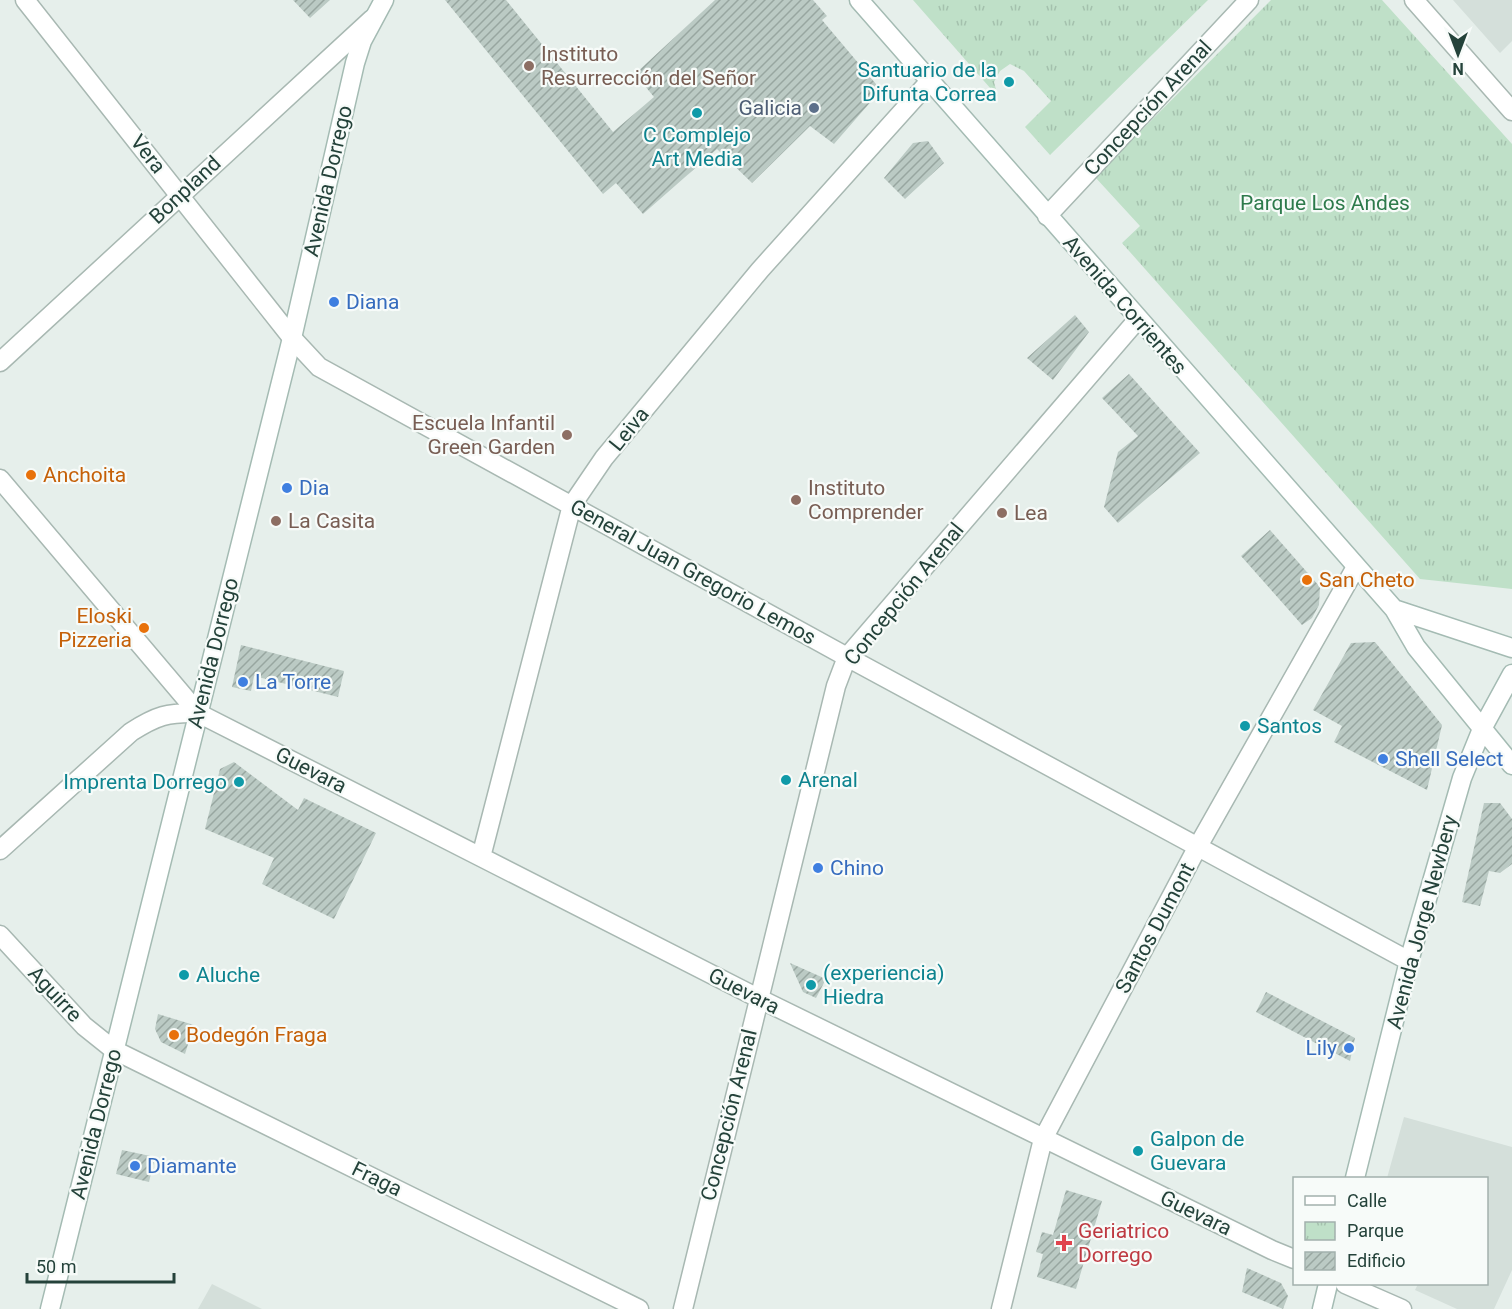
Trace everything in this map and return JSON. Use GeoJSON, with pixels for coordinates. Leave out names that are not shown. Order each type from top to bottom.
{"type":"FeatureCollection","features":[{"type":"Feature","properties":{"kind":"street","name":"Vera"},"geometry":{"type":"LineString","coordinates":[[26,0],[292,338]]}},
{"type":"Feature","properties":{"kind":"street","name":"Avenida Dorrego"},"geometry":{"type":"LineString","coordinates":[[50,1309],[292,338],[355,63],[372,19],[384,0]]}},
{"type":"Feature","properties":{"kind":"street","name":"Avenida Corrientes"},"geometry":{"type":"LineString","coordinates":[[859,0],[1394,609],[1416,647],[1512,765]]}},
{"type":"Feature","properties":{"kind":"street","name":"Concepción Arenal"},"geometry":{"type":"LineString","coordinates":[[1047,216],[1249,0]]}},
{"type":"Feature","properties":{"kind":"street"},"geometry":{"type":"LineString","coordinates":[[1414,0],[1512,111]]}},
{"type":"Feature","properties":{"kind":"street","name":"Bonpland"},"geometry":{"type":"LineString","coordinates":[[0,362],[372,19]]}},
{"type":"Feature","properties":{"kind":"street","name":"Leiva"},"geometry":{"type":"LineString","coordinates":[[481,857],[572,505],[604,458],[760,270],[929,82]]}},
{"type":"Feature","properties":{"kind":"street","name":"Concepción Arenal"},"geometry":{"type":"LineString","coordinates":[[682,1309],[836,686],[846,657],[1137,319]]}},
{"type":"Feature","properties":{"kind":"street","name":"General Juan Gregorio Lemos"},"geometry":{"type":"LineString","coordinates":[[292,338],[319,367],[846,657],[1409,961]]}},
{"type":"Feature","properties":{"kind":"street"},"geometry":{"type":"LineString","coordinates":[[0,479],[198,713]]}},
{"type":"Feature","properties":{"kind":"street","name":"Santos Dumont"},"geometry":{"type":"LineString","coordinates":[[1001,1309],[1043,1139],[1197,848],[1356,567]]}},
{"type":"Feature","properties":{"kind":"street","name":"Avenida Corrientes"},"geometry":{"type":"LineString","coordinates":[[1394,609],[1512,648]]}},
{"type":"Feature","properties":{"kind":"street","name":"Avenida Jorge Newbery"},"geometry":{"type":"LineString","coordinates":[[1355,1177],[1409,961],[1462,778],[1482,729],[1512,674]]}},
{"type":"Feature","properties":{"kind":"street"},"geometry":{"type":"LineString","coordinates":[[0,850],[131,732],[154,718],[174,712],[198,713]]}},
{"type":"Feature","properties":{"kind":"street","name":"Guevara"},"geometry":{"type":"LineString","coordinates":[[198,713],[758,998],[1043,1139],[1293,1259]]}},
{"type":"Feature","properties":{"kind":"street","name":"Aguirre"},"geometry":{"type":"LineString","coordinates":[[0,935],[84,1026],[114,1050]]}},
{"type":"Feature","properties":{"kind":"street","name":"Fraga"},"geometry":{"type":"LineString","coordinates":[[114,1050],[639,1309]]}},
{"type":"Feature","properties":{"kind":"street"},"geometry":{"type":"LineString","coordinates":[[1322,1309],[1328,1285]]}},
{"type":"Feature","properties":{"kind":"street"},"geometry":{"type":"LineString","coordinates":[[1347,1285],[1402,1309]]}},
{"type":"Feature","properties":{"kind":"shaded area"},"geometry":{"type":"Polygon","coordinates":[[[1453,0],[1512,0],[1512,41],[1500,53],[1453,0]]]}},
{"type":"Feature","properties":{"kind":"shaded area"},"geometry":{"type":"Polygon","coordinates":[[[1404,1117],[1512,1147],[1512,1270],[1494,1309],[1457,1309],[1415,1290],[1418,1285],[1488,1285],[1488,1177],[1387,1177],[1404,1117]]]}},
{"type":"Feature","properties":{"kind":"shaded area"},"geometry":{"type":"Polygon","coordinates":[[[212,1284],[262,1309],[198,1309],[212,1284]]]}},
{"type":"Feature","properties":{"kind":"green space"},"geometry":{"type":"Polygon","coordinates":[[[913,0],[1208,0],[1050,155],[1025,127],[1051,101],[1024,71],[1010,64],[1000,71],[994,82],[998,97],[913,0]]]}},
{"type":"Feature","properties":{"kind":"green space","name":"Parque Los Andes"},"geometry":{"type":"Polygon","coordinates":[[[1271,0],[1382,0],[1512,144],[1512,589],[1420,579],[1122,243],[1140,226],[1095,177],[1271,0]]]}},
{"type":"Feature","properties":{"kind":"building"},"geometry":{"type":"Polygon","coordinates":[[[293,0],[330,0],[310,18],[293,0]]]}},
{"type":"Feature","properties":{"kind":"building"},"geometry":{"type":"Polygon","coordinates":[[[445,0],[506,0],[613,132],[654,97],[635,74],[715,0],[813,0],[827,16],[822,20],[881,90],[834,144],[810,126],[752,183],[717,149],[643,214],[616,183],[603,194],[445,0]]]}},
{"type":"Feature","properties":{"kind":"building"},"geometry":{"type":"Polygon","coordinates":[[[928,141],[944,163],[905,199],[884,178],[913,143],[928,141]]]}},
{"type":"Feature","properties":{"kind":"building"},"geometry":{"type":"Polygon","coordinates":[[[1075,315],[1089,332],[1053,380],[1027,358],[1075,315]]]}},
{"type":"Feature","properties":{"kind":"building"},"geometry":{"type":"Polygon","coordinates":[[[1129,374],[1200,453],[1118,523],[1104,507],[1118,452],[1138,436],[1102,398],[1129,374]]]}},
{"type":"Feature","properties":{"kind":"building"},"geometry":{"type":"Polygon","coordinates":[[[1270,530],[1320,587],[1319,605],[1312,618],[1302,625],[1241,556],[1270,530]]]}},
{"type":"Feature","properties":{"kind":"building"},"geometry":{"type":"Polygon","coordinates":[[[1375,642],[1442,725],[1427,790],[1334,742],[1342,726],[1313,710],[1351,643],[1375,642]]]}},
{"type":"Feature","properties":{"kind":"building"},"geometry":{"type":"Polygon","coordinates":[[[241,645],[344,671],[338,697],[254,676],[251,691],[232,687],[241,645]]]}},
{"type":"Feature","properties":{"kind":"building"},"geometry":{"type":"Polygon","coordinates":[[[234,762],[298,810],[304,798],[376,833],[334,919],[262,884],[274,858],[205,829],[220,769],[234,762]]]}},
{"type":"Feature","properties":{"kind":"building"},"geometry":{"type":"Polygon","coordinates":[[[1484,803],[1500,803],[1512,819],[1512,864],[1500,873],[1489,871],[1480,906],[1462,902],[1484,803]]]}},
{"type":"Feature","properties":{"kind":"building","name":"(experiencia) Hiedra"},"geometry":{"type":"Polygon","coordinates":[[[790,963],[826,979],[816,998],[803,992],[790,963]]]}},
{"type":"Feature","properties":{"kind":"building"},"geometry":{"type":"Polygon","coordinates":[[[1266,992],[1355,1038],[1350,1061],[1256,1012],[1266,992]]]}},
{"type":"Feature","properties":{"kind":"building","name":"Bodegón Fraga"},"geometry":{"type":"Polygon","coordinates":[[[158,1014],[194,1025],[185,1054],[161,1042],[155,1029],[158,1014]]]}},
{"type":"Feature","properties":{"kind":"building","name":"Diamante"},"geometry":{"type":"Polygon","coordinates":[[[122,1150],[155,1157],[149,1182],[116,1174],[122,1150]]]}},
{"type":"Feature","properties":{"kind":"building","name":"Geriatrico Dorrego"},"geometry":{"type":"Polygon","coordinates":[[[1066,1190],[1102,1201],[1076,1289],[1037,1277],[1043,1254],[1036,1252],[1042,1232],[1053,1235],[1066,1190]]]}},
{"type":"Feature","properties":{"kind":"building"},"geometry":{"type":"Polygon","coordinates":[[[1247,1268],[1281,1283],[1288,1296],[1283,1309],[1242,1292],[1247,1268]]]}},
{"type":"Feature","properties":{"kind":"place","name":"Instituto Resurrección del Señor"},"geometry":{"type":"Point","coordinates":[529,66]}},
{"type":"Feature","properties":{"kind":"place","name":"Santuario de la Difunta Correa"},"geometry":{"type":"Point","coordinates":[1009,82]}},
{"type":"Feature","properties":{"kind":"place","name":"Galicia"},"geometry":{"type":"Point","coordinates":[814,108]}},
{"type":"Feature","properties":{"kind":"place","name":"C Complejo Art Media"},"geometry":{"type":"Point","coordinates":[697,113]}},
{"type":"Feature","properties":{"kind":"place","name":"Diana"},"geometry":{"type":"Point","coordinates":[334,302]}},
{"type":"Feature","properties":{"kind":"place","name":"Escuela Infantil Green Garden"},"geometry":{"type":"Point","coordinates":[567,435]}},
{"type":"Feature","properties":{"kind":"place","name":"Anchoita"},"geometry":{"type":"Point","coordinates":[31,475]}},
{"type":"Feature","properties":{"kind":"place","name":"Dia"},"geometry":{"type":"Point","coordinates":[287,488]}},
{"type":"Feature","properties":{"kind":"place","name":"Instituto Comprender"},"geometry":{"type":"Point","coordinates":[796,500]}},
{"type":"Feature","properties":{"kind":"place","name":"Lea"},"geometry":{"type":"Point","coordinates":[1002,513]}},
{"type":"Feature","properties":{"kind":"place","name":"La Casita"},"geometry":{"type":"Point","coordinates":[276,521]}},
{"type":"Feature","properties":{"kind":"place","name":"San Cheto"},"geometry":{"type":"Point","coordinates":[1307,580]}},
{"type":"Feature","properties":{"kind":"place","name":"Eloski Pizzeria"},"geometry":{"type":"Point","coordinates":[144,628]}},
{"type":"Feature","properties":{"kind":"place","name":"La Torre"},"geometry":{"type":"Point","coordinates":[243,682]}},
{"type":"Feature","properties":{"kind":"place","name":"Santos"},"geometry":{"type":"Point","coordinates":[1245,726]}},
{"type":"Feature","properties":{"kind":"place","name":"Shell Select"},"geometry":{"type":"Point","coordinates":[1383,759]}},
{"type":"Feature","properties":{"kind":"place","name":"Arenal"},"geometry":{"type":"Point","coordinates":[786,780]}},
{"type":"Feature","properties":{"kind":"place","name":"Imprenta Dorrego"},"geometry":{"type":"Point","coordinates":[239,782]}},
{"type":"Feature","properties":{"kind":"place","name":"Chino"},"geometry":{"type":"Point","coordinates":[818,868]}},
{"type":"Feature","properties":{"kind":"place","name":"Aluche"},"geometry":{"type":"Point","coordinates":[184,975]}},
{"type":"Feature","properties":{"kind":"place","name":"(experiencia) Hiedra"},"geometry":{"type":"Point","coordinates":[811,985]}},
{"type":"Feature","properties":{"kind":"place","name":"Bodegón Fraga"},"geometry":{"type":"Point","coordinates":[174,1035]}},
{"type":"Feature","properties":{"kind":"place","name":"Lily"},"geometry":{"type":"Point","coordinates":[1349,1048]}},
{"type":"Feature","properties":{"kind":"place","name":"Galpon de Guevara"},"geometry":{"type":"Point","coordinates":[1138,1151]}},
{"type":"Feature","properties":{"kind":"place","name":"Diamante"},"geometry":{"type":"Point","coordinates":[135,1166]}},
{"type":"Feature","properties":{"kind":"place","name":"Geriatrico Dorrego"},"geometry":{"type":"Point","coordinates":[1064,1243]}}]}
